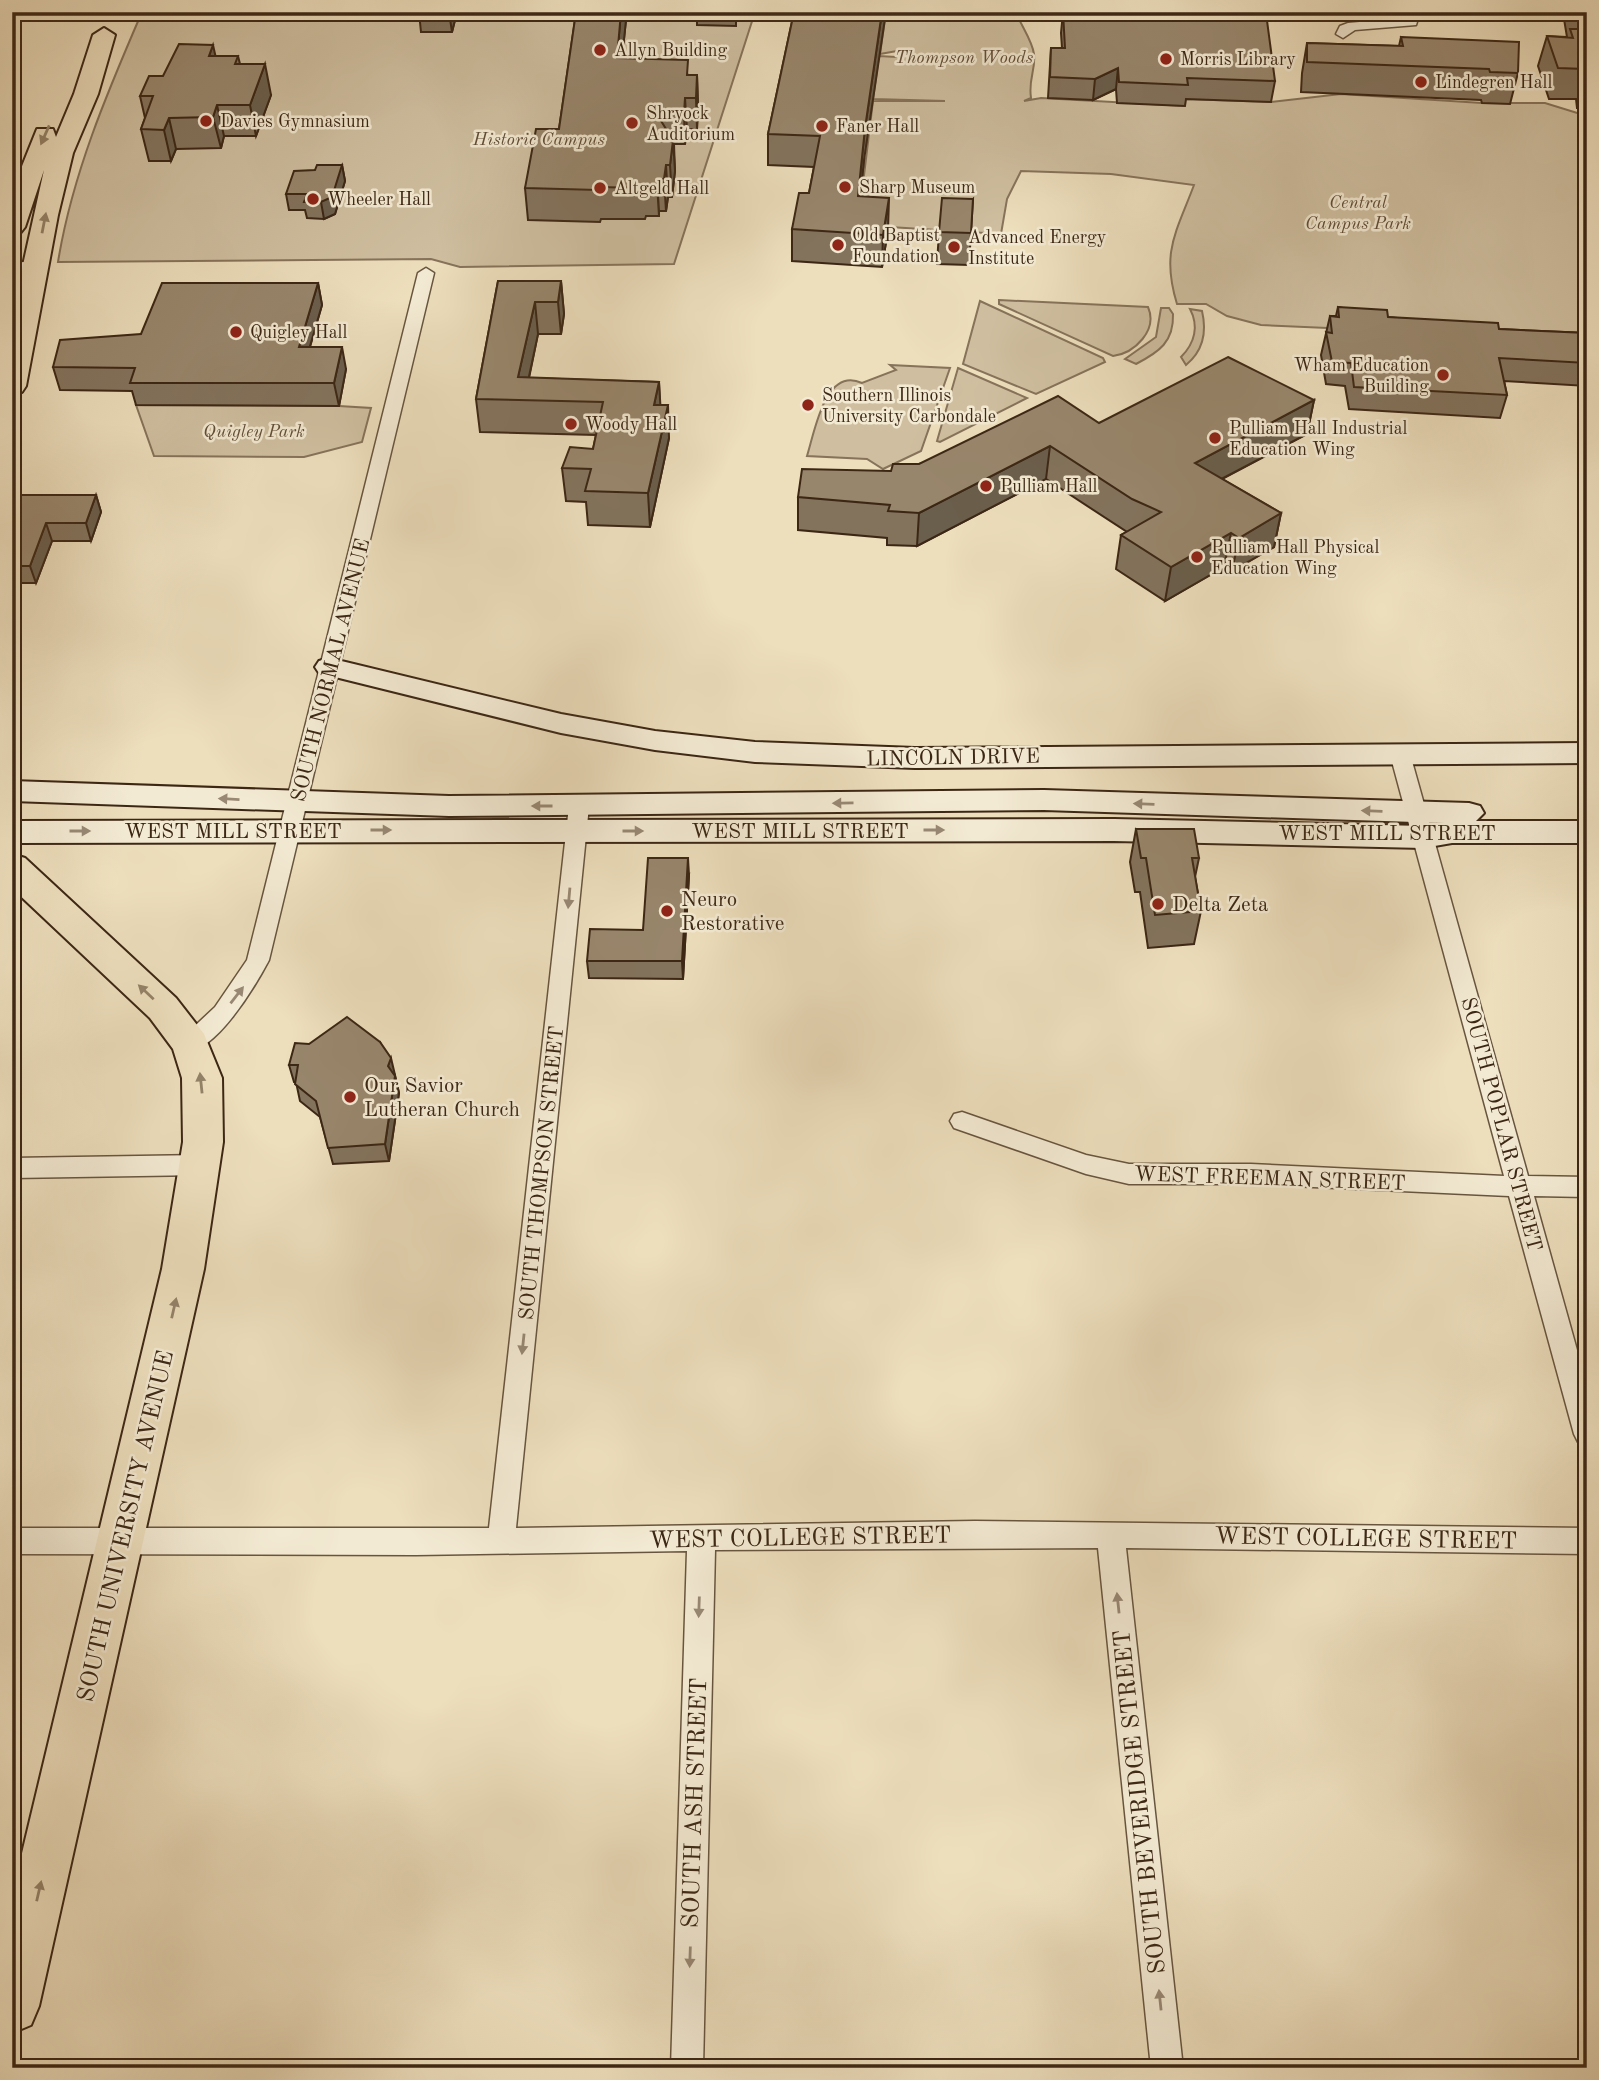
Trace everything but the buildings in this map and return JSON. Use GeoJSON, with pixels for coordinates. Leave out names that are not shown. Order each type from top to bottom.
{"type":"FeatureCollection","features":[{"type":"Feature","properties":{"kind":"highway"},"geometry":{"type":"LineString","coordinates":[[12,227],[43,136],[116,12]]}},
{"type":"Feature","properties":{"kind":"highway"},"geometry":{"type":"LineString","coordinates":[[12,386],[24,269],[61,152],[86,94],[104,35]]}},
{"type":"Feature","properties":{"kind":"highway","name":"SOUTH UNIVERSITY AVENUE"},"geometry":{"type":"LineString","coordinates":[[12,867],[163,1008],[190,1044],[202,1078],[202,1164],[183,1269],[122,1542],[12,2006]]}},
{"type":"Feature","properties":{"kind":"main road","name":"LINCOLN DRIVE"},"geometry":{"type":"LineString","coordinates":[[329,667],[495,707],[639,737],[796,756],[889,760],[1587,753]]}},
{"type":"Feature","properties":{"kind":"main road","name":"WEST MILL STREET"},"geometry":{"type":"LineString","coordinates":[[12,791],[295,816]]}},
{"type":"Feature","properties":{"kind":"main road","name":"WEST MILL STREET"},"geometry":{"type":"LineString","coordinates":[[12,832],[295,816],[578,818],[1114,830],[1420,825],[1587,813]]}},
{"type":"Feature","properties":{"kind":"main road","name":"WEST MILL STREET"},"geometry":{"type":"LineString","coordinates":[[1420,825],[1452,832],[1587,832]]}},
{"type":"Feature","properties":{"kind":"street"},"geometry":{"type":"LineString","coordinates":[[1343,34],[1345,29],[1353,26],[1411,22],[1414,12]]}},
{"type":"Feature","properties":{"kind":"street","name":"SOUTH NORMAL AVENUE"},"geometry":{"type":"LineString","coordinates":[[190,1044],[223,1013],[244,986],[258,960],[426,273]]}},
{"type":"Feature","properties":{"kind":"street","name":"SOUTH POPLAR STREET"},"geometry":{"type":"LineString","coordinates":[[1400,754],[1587,1434]]}},
{"type":"Feature","properties":{"kind":"street","name":"SOUTH THOMPSON STREET"},"geometry":{"type":"LineString","coordinates":[[501,1541],[578,818]]}},
{"type":"Feature","properties":{"kind":"street","name":"WEST FREEMAN STREET"},"geometry":{"type":"LineString","coordinates":[[962,1121],[999,1129],[1040,1150],[1128,1174],[1253,1174],[1519,1187],[1587,1187]]}},
{"type":"Feature","properties":{"kind":"street"},"geometry":{"type":"LineString","coordinates":[[12,1168],[202,1164]]}},
{"type":"Feature","properties":{"kind":"street","name":"WEST COLLEGE STREET"},"geometry":{"type":"LineString","coordinates":[[12,1541],[501,1541],[975,1534],[1313,1535],[1587,1541]]}},
{"type":"Feature","properties":{"kind":"street","name":"SOUTH BEVERIDGE STREET"},"geometry":{"type":"LineString","coordinates":[[1111,1536],[1167,2068]]}},
{"type":"Feature","properties":{"kind":"street","name":"SOUTH ASH STREET"},"geometry":{"type":"LineString","coordinates":[[687,2068],[701,1539]]}},
{"type":"Feature","properties":{"kind":"green space","name":"Historic Campus"},"geometry":{"type":"Polygon","coordinates":[[[142,12],[755,12],[674,264],[460,267],[431,259],[58,262],[82,166],[142,12]]]}},
{"type":"Feature","properties":{"kind":"green space","name":"Central Campus Park"},"geometry":{"type":"Polygon","coordinates":[[[886,12],[1016,12],[1034,54],[1031,98],[1024,101],[1041,98],[1184,106],[1184,99],[1271,102],[1341,94],[1482,103],[1545,103],[1587,116],[1587,334],[1512,336],[1261,325],[1227,316],[1206,304],[1177,304],[1170,270],[1171,256],[1176,230],[1194,185],[1111,174],[1021,171],[1007,199],[1001,234],[858,225],[873,101],[945,101],[873,99],[879,56],[896,57],[897,51],[880,54],[886,12]]]}},
{"type":"Feature","properties":{"kind":"green space"},"geometry":{"type":"Polygon","coordinates":[[[1016,12],[1384,12],[1384,15],[1325,13],[1231,22],[1016,12]]]}},
{"type":"Feature","properties":{"kind":"green space"},"geometry":{"type":"Polygon","coordinates":[[[999,300],[1148,307],[1150,324],[1136,345],[1113,356],[999,304],[999,300]]]}},
{"type":"Feature","properties":{"kind":"green space"},"geometry":{"type":"Polygon","coordinates":[[[980,301],[1103,358],[1105,362],[1036,394],[963,364],[980,301]]]}},
{"type":"Feature","properties":{"kind":"green space"},"geometry":{"type":"Polygon","coordinates":[[[1161,308],[1169,308],[1173,314],[1171,332],[1164,345],[1136,364],[1125,359],[1156,337],[1161,308]]]}},
{"type":"Feature","properties":{"kind":"green space"},"geometry":{"type":"Polygon","coordinates":[[[1190,309],[1202,311],[1204,334],[1196,354],[1186,365],[1181,357],[1190,346],[1195,328],[1190,309]]]}},
{"type":"Feature","properties":{"kind":"green space"},"geometry":{"type":"Polygon","coordinates":[[[890,365],[950,368],[921,451],[883,469],[867,459],[807,456],[818,417],[830,392],[849,380],[862,383],[896,370],[890,365]]]}},
{"type":"Feature","properties":{"kind":"green space"},"geometry":{"type":"Polygon","coordinates":[[[958,368],[1027,398],[940,442],[937,441],[958,368]]]}},
{"type":"Feature","properties":{"kind":"green space","name":"Quigley Park"},"geometry":{"type":"Polygon","coordinates":[[[136,405],[371,408],[362,442],[304,457],[154,456],[136,405]]]}},
{"type":"Feature","properties":{"kind":"place","name":"Allyn Building"},"geometry":{"type":"Point","coordinates":[600,50]}},
{"type":"Feature","properties":{"kind":"place","name":"Morris Library"},"geometry":{"type":"Point","coordinates":[1166,59]}},
{"type":"Feature","properties":{"kind":"place","name":"Lindegren Hall"},"geometry":{"type":"Point","coordinates":[1421,82]}},
{"type":"Feature","properties":{"kind":"place","name":"Davies Gymnasium"},"geometry":{"type":"Point","coordinates":[206,121]}},
{"type":"Feature","properties":{"kind":"place","name":"Shryock Auditorium"},"geometry":{"type":"Point","coordinates":[632,123]}},
{"type":"Feature","properties":{"kind":"place","name":"Faner Hall"},"geometry":{"type":"Point","coordinates":[822,126]}},
{"type":"Feature","properties":{"kind":"place","name":"Sharp Museum"},"geometry":{"type":"Point","coordinates":[845,187]}},
{"type":"Feature","properties":{"kind":"place","name":"Altgeld Hall"},"geometry":{"type":"Point","coordinates":[600,188]}},
{"type":"Feature","properties":{"kind":"place","name":"Wheeler Hall"},"geometry":{"type":"Point","coordinates":[313,199]}},
{"type":"Feature","properties":{"kind":"place","name":"Old Baptist Foundation"},"geometry":{"type":"Point","coordinates":[838,245]}},
{"type":"Feature","properties":{"kind":"place","name":"Advanced Energy Institute"},"geometry":{"type":"Point","coordinates":[954,247]}},
{"type":"Feature","properties":{"kind":"place","name":"Quigley Hall"},"geometry":{"type":"Point","coordinates":[236,332]}},
{"type":"Feature","properties":{"kind":"place","name":"Wham Education Building"},"geometry":{"type":"Point","coordinates":[1443,375]}},
{"type":"Feature","properties":{"kind":"place","name":"Southern Illinois University Carbondale"},"geometry":{"type":"Point","coordinates":[808,405]}},
{"type":"Feature","properties":{"kind":"place","name":"Woody Hall"},"geometry":{"type":"Point","coordinates":[571,424]}},
{"type":"Feature","properties":{"kind":"place","name":"Pulliam Hall Industrial Education Wing"},"geometry":{"type":"Point","coordinates":[1215,438]}},
{"type":"Feature","properties":{"kind":"place","name":"Pulliam Hall"},"geometry":{"type":"Point","coordinates":[986,486]}},
{"type":"Feature","properties":{"kind":"place","name":"Pulliam Hall Physical Education Wing"},"geometry":{"type":"Point","coordinates":[1197,557]}},
{"type":"Feature","properties":{"kind":"place","name":"Delta Zeta"},"geometry":{"type":"Point","coordinates":[1158,904]}},
{"type":"Feature","properties":{"kind":"place","name":"Neuro Restorative"},"geometry":{"type":"Point","coordinates":[667,911]}},
{"type":"Feature","properties":{"kind":"place","name":"Our Savior Lutheran Church"},"geometry":{"type":"Point","coordinates":[350,1097]}},
{"type":"Feature","properties":{"kind":"park label","name":"Thompson Woods"},"geometry":{"type":"Point","coordinates":[964,57]}}]}
